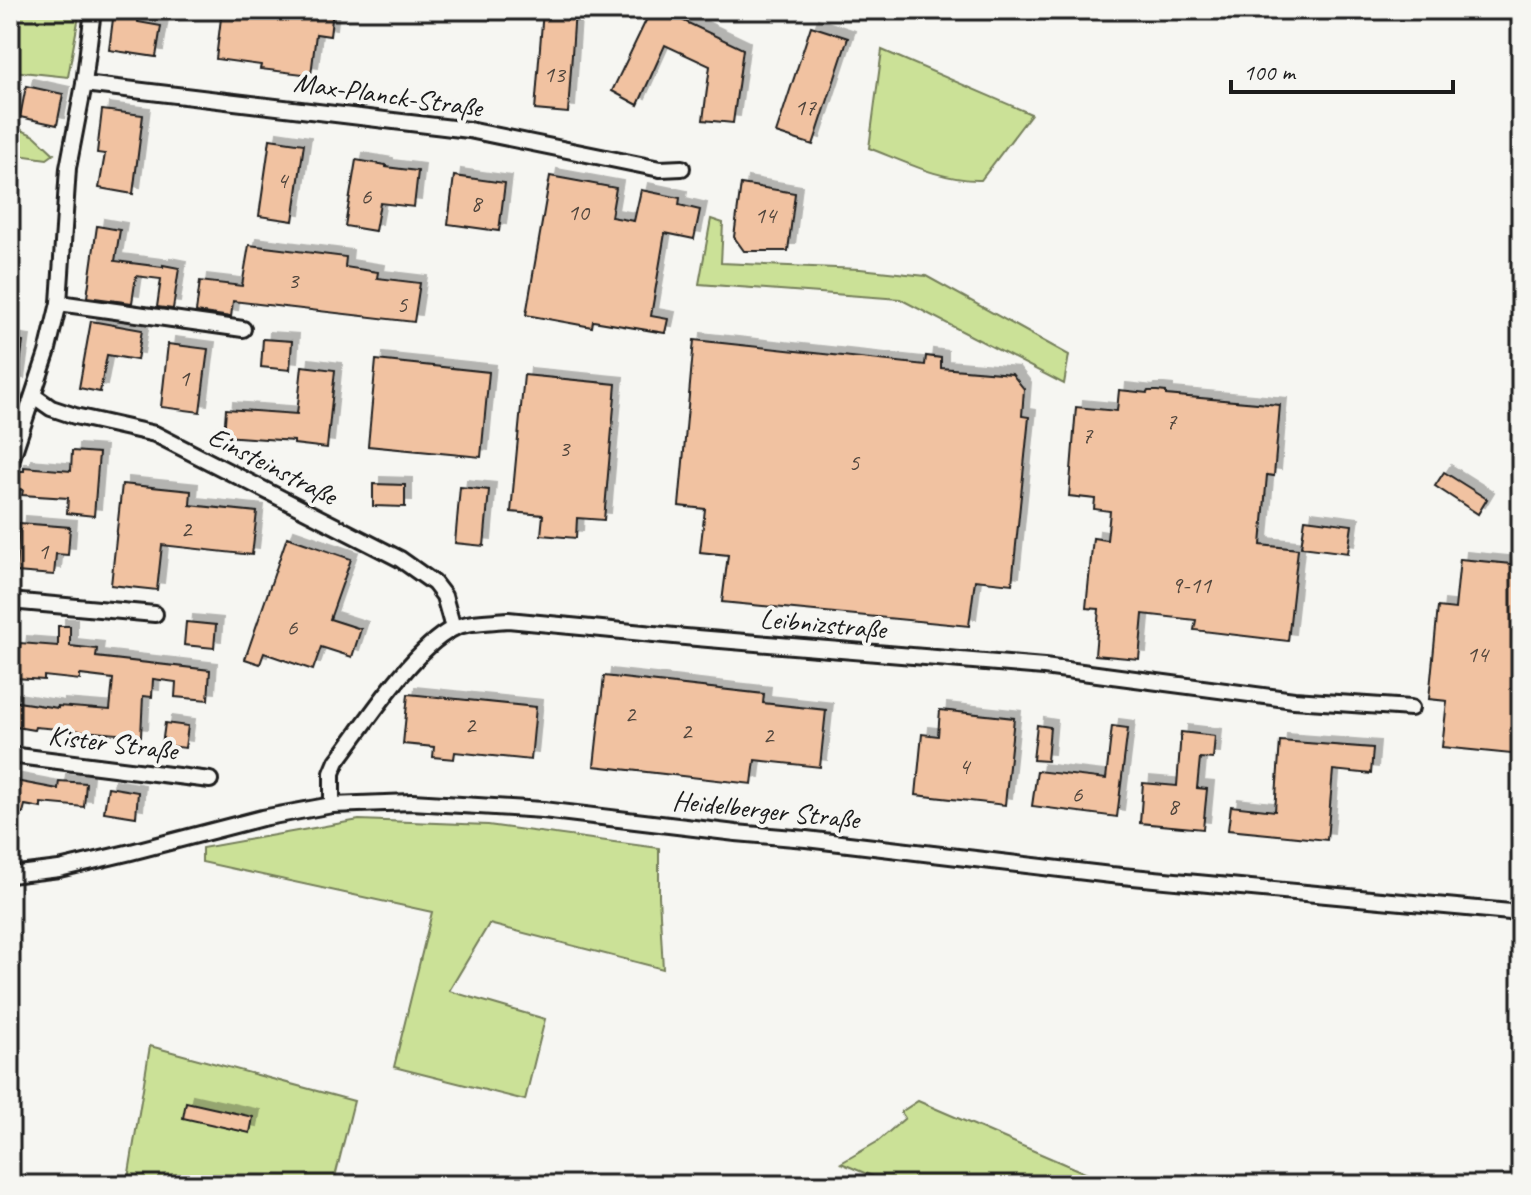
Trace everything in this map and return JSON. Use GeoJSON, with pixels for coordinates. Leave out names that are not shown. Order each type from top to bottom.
{"type":"FeatureCollection","features":[{"type":"Feature","properties":{"kind":"street"},"geometry":{"type":"LineString","coordinates":[[10,464],[34,396],[59,303],[68,168],[84,84],[93,10]]}},
{"type":"Feature","properties":{"kind":"street","name":"Max-Planck-Straße"},"geometry":{"type":"LineString","coordinates":[[84,84],[469,130],[660,169],[682,168]]}},
{"type":"Feature","properties":{"kind":"street"},"geometry":{"type":"LineString","coordinates":[[59,303],[243,329]]}},
{"type":"Feature","properties":{"kind":"street","name":"Einsteinstraße"},"geometry":{"type":"LineString","coordinates":[[34,396],[51,408],[75,416],[155,434],[400,559],[434,583],[444,596],[453,628]]}},
{"type":"Feature","properties":{"kind":"street"},"geometry":{"type":"LineString","coordinates":[[10,601],[155,614]]}},
{"type":"Feature","properties":{"kind":"street","name":"Leibnizstraße"},"geometry":{"type":"LineString","coordinates":[[332,805],[332,773],[337,761],[410,666],[424,650],[453,628],[479,622],[508,620],[1044,667],[1294,700],[1411,708]]}},
{"type":"Feature","properties":{"kind":"street","name":"Kister Straße"},"geometry":{"type":"LineString","coordinates":[[10,755],[210,780]]}},
{"type":"Feature","properties":{"kind":"street","name":"Heidelberger Straße"},"geometry":{"type":"LineString","coordinates":[[10,875],[59,869],[262,818],[332,805],[412,802],[543,810],[1111,875],[1521,913]]}},
{"type":"Feature","properties":{"kind":"green space"},"geometry":{"type":"Polygon","coordinates":[[[20,10],[80,10],[68,77],[13,71],[20,10]]]}},
{"type":"Feature","properties":{"kind":"green space"},"geometry":{"type":"Polygon","coordinates":[[[882,50],[1031,114],[981,180],[938,174],[869,148],[882,50]]]}},
{"type":"Feature","properties":{"kind":"green space"},"geometry":{"type":"Polygon","coordinates":[[[10,125],[35,136],[54,154],[47,159],[10,154],[10,125]]]}},
{"type":"Feature","properties":{"kind":"green space"},"geometry":{"type":"Polygon","coordinates":[[[711,219],[723,223],[721,263],[860,269],[926,276],[1069,355],[1064,384],[900,299],[699,284],[711,219]]]}},
{"type":"Feature","properties":{"kind":"green space"},"geometry":{"type":"Polygon","coordinates":[[[359,820],[488,825],[659,848],[663,969],[489,924],[449,991],[545,1019],[525,1100],[394,1067],[432,912],[202,862],[202,848],[359,820]]]}},
{"type":"Feature","properties":{"kind":"green space"},"geometry":{"type":"Polygon","coordinates":[[[150,1046],[354,1101],[335,1177],[368,1185],[127,1185],[150,1046]]]}},
{"type":"Feature","properties":{"kind":"green space"},"geometry":{"type":"Polygon","coordinates":[[[918,1101],[1113,1185],[893,1185],[841,1163],[877,1142],[905,1118],[901,1112],[918,1101]]]}},
{"type":"Feature","properties":{"kind":"building"},"geometry":{"type":"Polygon","coordinates":[[[117,10],[139,10],[138,22],[161,26],[156,57],[109,50],[117,10]]]}},
{"type":"Feature","properties":{"kind":"building"},"geometry":{"type":"Polygon","coordinates":[[[222,10],[333,10],[330,36],[316,34],[311,75],[260,69],[261,65],[216,59],[222,10]]]}},
{"type":"Feature","properties":{"kind":"building"},"geometry":{"type":"Polygon","coordinates":[[[543,10],[575,10],[568,113],[535,110],[543,10]]]}},
{"type":"Feature","properties":{"kind":"building"},"geometry":{"type":"Polygon","coordinates":[[[651,10],[661,10],[743,49],[733,123],[703,120],[710,66],[665,45],[638,105],[612,91],[651,10]]]}},
{"type":"Feature","properties":{"kind":"building"},"geometry":{"type":"Polygon","coordinates":[[[811,26],[848,38],[813,145],[776,133],[811,26]]]}},
{"type":"Feature","properties":{"kind":"building"},"geometry":{"type":"Polygon","coordinates":[[[26,86],[63,94],[57,125],[20,117],[26,86]]]}},
{"type":"Feature","properties":{"kind":"building"},"geometry":{"type":"Polygon","coordinates":[[[102,110],[143,115],[133,194],[99,188],[105,154],[97,153],[102,110]]]}},
{"type":"Feature","properties":{"kind":"building"},"geometry":{"type":"Polygon","coordinates":[[[270,139],[304,144],[293,221],[259,216],[270,139]]]}},
{"type":"Feature","properties":{"kind":"building"},"geometry":{"type":"Polygon","coordinates":[[[356,160],[418,171],[414,207],[380,203],[375,231],[345,226],[356,160]]]}},
{"type":"Feature","properties":{"kind":"building"},"geometry":{"type":"Polygon","coordinates":[[[454,176],[505,183],[499,231],[448,224],[454,176]]]}},
{"type":"Feature","properties":{"kind":"building"},"geometry":{"type":"Polygon","coordinates":[[[550,176],[616,188],[611,217],[634,221],[641,190],[680,198],[679,205],[700,210],[694,239],[665,233],[651,316],[668,319],[665,333],[593,321],[592,327],[526,315],[550,176]]]}},
{"type":"Feature","properties":{"kind":"building"},"geometry":{"type":"Polygon","coordinates":[[[741,184],[795,193],[788,251],[744,251],[734,237],[741,184]]]}},
{"type":"Feature","properties":{"kind":"building"},"geometry":{"type":"Polygon","coordinates":[[[97,226],[120,230],[115,261],[179,268],[173,309],[157,307],[161,279],[136,276],[132,303],[87,297],[97,226]]]}},
{"type":"Feature","properties":{"kind":"building"},"geometry":{"type":"Polygon","coordinates":[[[249,245],[346,257],[345,267],[378,272],[377,278],[420,283],[414,322],[233,301],[231,317],[196,312],[200,281],[242,286],[249,245]]]}},
{"type":"Feature","properties":{"kind":"building"},"geometry":{"type":"Polygon","coordinates":[[[91,321],[142,330],[137,360],[107,355],[100,392],[79,388],[91,321]]]}},
{"type":"Feature","properties":{"kind":"building"},"geometry":{"type":"Polygon","coordinates":[[[263,339],[292,341],[290,370],[261,367],[263,339]]]}},
{"type":"Feature","properties":{"kind":"building"},"geometry":{"type":"Polygon","coordinates":[[[10,340],[23,342],[17,385],[10,384],[10,340]]]}},
{"type":"Feature","properties":{"kind":"building"},"geometry":{"type":"Polygon","coordinates":[[[694,340],[925,365],[926,356],[941,358],[941,368],[1012,374],[1024,389],[1022,416],[1029,417],[1012,584],[975,580],[969,626],[722,602],[728,555],[700,552],[705,509],[679,506],[694,340]]]}},
{"type":"Feature","properties":{"kind":"building"},"geometry":{"type":"Polygon","coordinates":[[[168,344],[208,349],[200,412],[161,407],[168,344]]]}},
{"type":"Feature","properties":{"kind":"building"},"geometry":{"type":"Polygon","coordinates":[[[376,360],[489,372],[481,457],[368,446],[376,360]]]}},
{"type":"Feature","properties":{"kind":"building"},"geometry":{"type":"Polygon","coordinates":[[[302,366],[335,370],[327,448],[294,444],[294,441],[224,436],[226,409],[297,414],[302,366]]]}},
{"type":"Feature","properties":{"kind":"building"},"geometry":{"type":"Polygon","coordinates":[[[524,375],[616,384],[604,520],[577,518],[576,538],[541,535],[543,515],[511,512],[524,375]]]}},
{"type":"Feature","properties":{"kind":"building"},"geometry":{"type":"Polygon","coordinates":[[[1119,390],[1157,391],[1166,392],[1166,395],[1280,405],[1274,476],[1267,475],[1261,545],[1298,549],[1288,641],[1194,630],[1196,620],[1143,614],[1139,659],[1095,655],[1099,609],[1086,608],[1093,538],[1107,540],[1110,511],[1094,509],[1095,499],[1069,496],[1076,407],[1117,411],[1119,390]]]}},
{"type":"Feature","properties":{"kind":"building"},"geometry":{"type":"Polygon","coordinates":[[[72,451],[99,453],[94,516],[67,513],[68,498],[22,495],[23,490],[16,489],[17,471],[24,471],[24,467],[71,471],[72,451]]]}},
{"type":"Feature","properties":{"kind":"building"},"geometry":{"type":"Polygon","coordinates":[[[1444,472],[1487,499],[1478,514],[1435,486],[1444,472]]]}},
{"type":"Feature","properties":{"kind":"building"},"geometry":{"type":"Polygon","coordinates":[[[122,484],[191,491],[190,505],[257,512],[252,555],[162,545],[157,590],[111,585],[122,484]]]}},
{"type":"Feature","properties":{"kind":"building"},"geometry":{"type":"Polygon","coordinates":[[[373,484],[405,485],[405,507],[373,506],[373,484]]]}},
{"type":"Feature","properties":{"kind":"building"},"geometry":{"type":"Polygon","coordinates":[[[460,487],[489,490],[484,546],[455,543],[460,487]]]}},
{"type":"Feature","properties":{"kind":"building"},"geometry":{"type":"Polygon","coordinates":[[[1305,519],[1352,525],[1348,553],[1301,547],[1305,519]]]}},
{"type":"Feature","properties":{"kind":"building"},"geometry":{"type":"Polygon","coordinates":[[[19,523],[70,527],[68,555],[56,554],[54,575],[16,572],[19,523]]]}},
{"type":"Feature","properties":{"kind":"building"},"geometry":{"type":"Polygon","coordinates":[[[287,537],[351,559],[330,619],[361,629],[352,657],[321,647],[313,670],[264,653],[260,664],[245,659],[287,537]]]}},
{"type":"Feature","properties":{"kind":"building"},"geometry":{"type":"Polygon","coordinates":[[[1460,559],[1521,565],[1521,755],[1442,747],[1447,701],[1429,699],[1438,607],[1455,609],[1460,559]]]}},
{"type":"Feature","properties":{"kind":"building"},"geometry":{"type":"Polygon","coordinates":[[[186,622],[216,625],[214,648],[184,645],[186,622]]]}},
{"type":"Feature","properties":{"kind":"building"},"geometry":{"type":"Polygon","coordinates":[[[58,626],[70,626],[70,646],[97,649],[96,657],[210,670],[208,700],[175,697],[176,682],[153,679],[152,697],[143,696],[141,736],[10,726],[11,701],[58,708],[110,710],[113,679],[80,675],[80,680],[44,676],[44,680],[16,678],[20,643],[58,646],[58,626]]]}},
{"type":"Feature","properties":{"kind":"building"},"geometry":{"type":"Polygon","coordinates":[[[604,676],[764,694],[763,703],[826,710],[820,767],[755,760],[752,784],[594,766],[604,676]]]}},
{"type":"Feature","properties":{"kind":"building"},"geometry":{"type":"Polygon","coordinates":[[[408,694],[536,707],[531,760],[455,752],[454,759],[433,757],[434,747],[403,744],[408,694]]]}},
{"type":"Feature","properties":{"kind":"building"},"geometry":{"type":"Polygon","coordinates":[[[940,710],[1014,718],[1005,805],[916,795],[922,734],[938,736],[940,710]]]}},
{"type":"Feature","properties":{"kind":"building"},"geometry":{"type":"Polygon","coordinates":[[[165,723],[188,726],[185,748],[162,745],[165,723]]]}},
{"type":"Feature","properties":{"kind":"building"},"geometry":{"type":"Polygon","coordinates":[[[1037,725],[1050,727],[1047,761],[1033,760],[1037,725]]]}},
{"type":"Feature","properties":{"kind":"building"},"geometry":{"type":"Polygon","coordinates":[[[1112,726],[1128,728],[1117,817],[1032,806],[1037,771],[1106,779],[1112,726]]]}},
{"type":"Feature","properties":{"kind":"building"},"geometry":{"type":"Polygon","coordinates":[[[1181,732],[1215,736],[1213,759],[1200,758],[1197,788],[1207,789],[1203,829],[1140,823],[1143,783],[1177,786],[1181,732]]]}},
{"type":"Feature","properties":{"kind":"building"},"geometry":{"type":"Polygon","coordinates":[[[1280,741],[1373,748],[1371,774],[1333,770],[1327,840],[1228,830],[1231,806],[1275,811],[1280,741]]]}},
{"type":"Feature","properties":{"kind":"building"},"geometry":{"type":"Polygon","coordinates":[[[10,780],[58,789],[59,781],[86,783],[84,807],[41,803],[41,808],[25,805],[23,813],[10,811],[10,780]]]}},
{"type":"Feature","properties":{"kind":"building"},"geometry":{"type":"Polygon","coordinates":[[[108,787],[138,792],[136,817],[104,812],[108,787]]]}},
{"type":"Feature","properties":{"kind":"building"},"geometry":{"type":"Polygon","coordinates":[[[186,1102],[253,1117],[250,1133],[183,1118],[186,1102]]]}}]}
